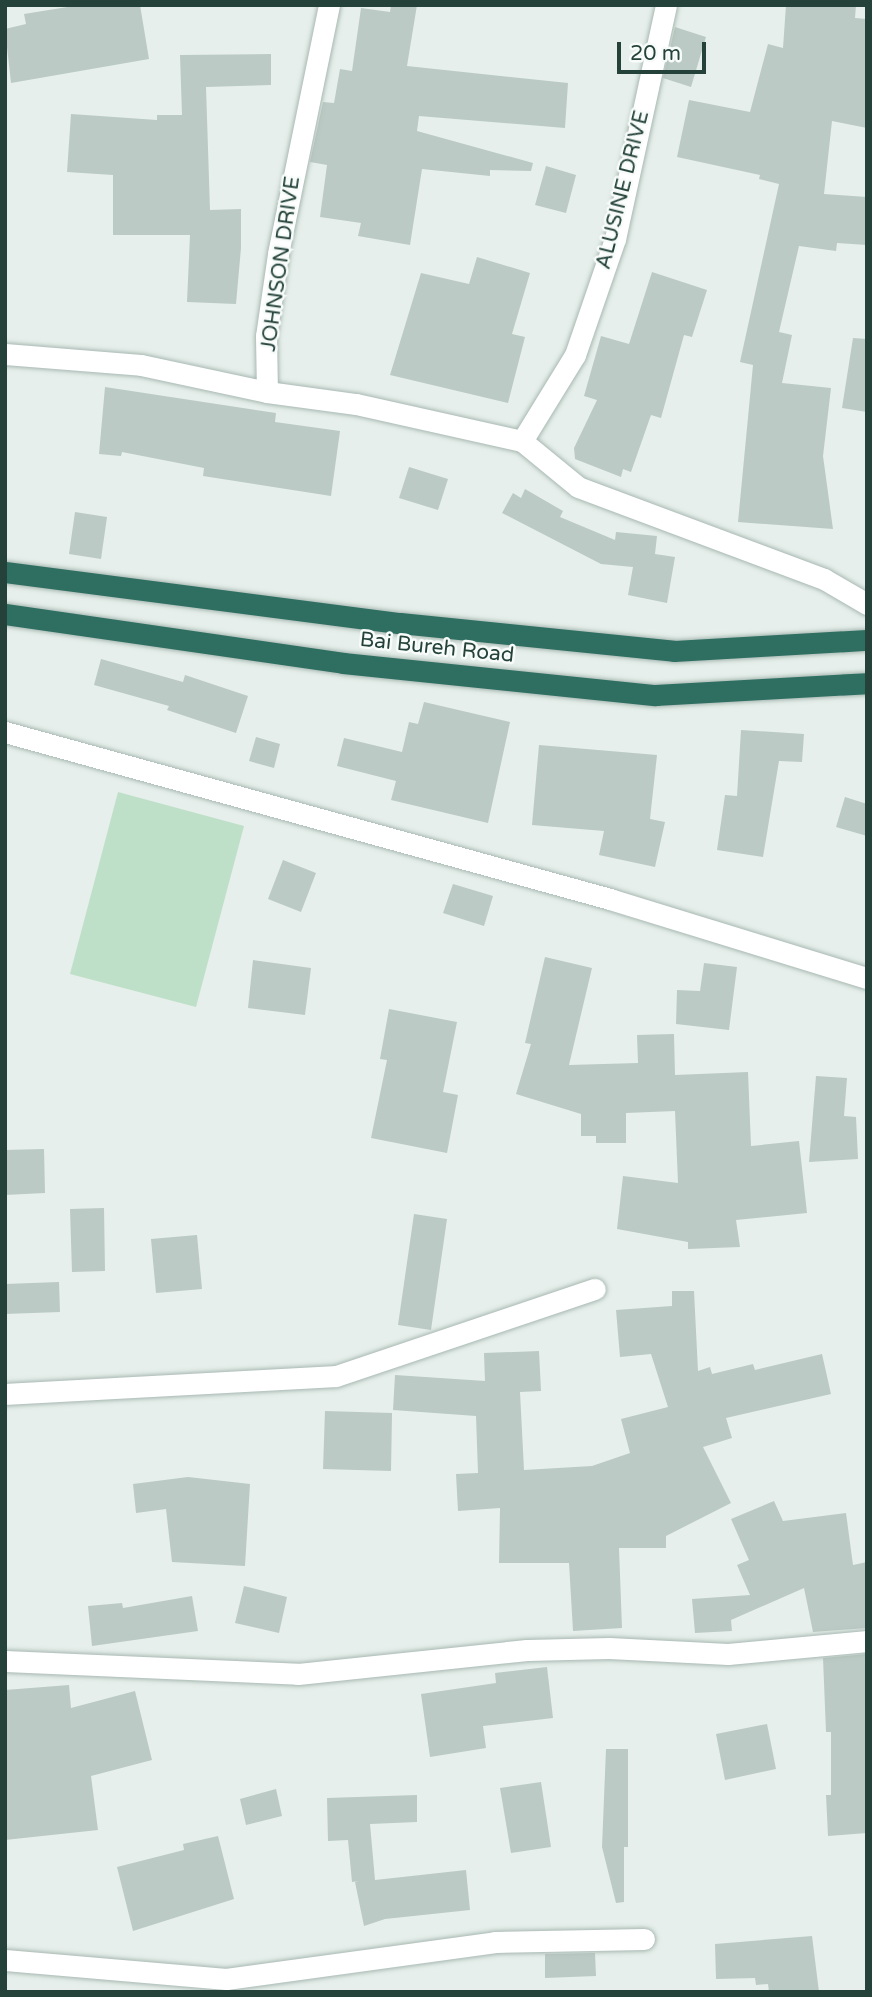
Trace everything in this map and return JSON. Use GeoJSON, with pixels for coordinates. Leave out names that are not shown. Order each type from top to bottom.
{"type":"FeatureCollection","features":[{"type":"Feature","properties":{"kind":"highway","name":"Bai Bureh Road"},"geometry":{"type":"LineString","coordinates":[[5,572],[400,623],[674,651],[867,640]]}},
{"type":"Feature","properties":{"kind":"highway","name":"Bai Bureh Road"},"geometry":{"type":"LineString","coordinates":[[5,614],[343,663],[655,695],[867,683]]}},
{"type":"Feature","properties":{"kind":"street","name":"JOHNSON DRIVE"},"geometry":{"type":"LineString","coordinates":[[267,392],[266,336],[278,254],[329,5]]}},
{"type":"Feature","properties":{"kind":"street","name":"ALUSINE DRIVE"},"geometry":{"type":"LineString","coordinates":[[522,441],[575,355],[615,239],[666,5]]}},
{"type":"Feature","properties":{"kind":"street"},"geometry":{"type":"LineString","coordinates":[[5,354],[141,365],[267,392],[356,404],[522,441],[578,487],[824,579],[867,604]]}},
{"type":"Feature","properties":{"kind":"street"},"geometry":{"type":"LineString","coordinates":[[5,732],[610,899],[867,978]]}},
{"type":"Feature","properties":{"kind":"street"},"geometry":{"type":"LineString","coordinates":[[5,1394],[335,1376],[595,1289]]}},
{"type":"Feature","properties":{"kind":"street"},"geometry":{"type":"LineString","coordinates":[[5,1661],[298,1674],[527,1650],[609,1648],[728,1654],[867,1641]]}},
{"type":"Feature","properties":{"kind":"street"},"geometry":{"type":"LineString","coordinates":[[5,1960],[226,1979],[495,1942],[644,1939]]}},
{"type":"Feature","properties":{"kind":"green space"},"geometry":{"type":"Polygon","coordinates":[[[118,792],[244,826],[196,1007],[70,974],[118,792]]]}},
{"type":"Feature","properties":{"kind":"building"},"geometry":{"type":"Polygon","coordinates":[[[80,5],[140,5],[149,59],[11,83],[5,29],[26,24],[24,14],[80,5]]]}},
{"type":"Feature","properties":{"kind":"building"},"geometry":{"type":"Polygon","coordinates":[[[391,5],[417,5],[407,66],[568,83],[565,128],[419,116],[417,131],[533,163],[531,171],[490,170],[490,176],[422,169],[410,245],[358,236],[361,223],[320,217],[327,165],[310,162],[323,102],[334,103],[340,69],[352,71],[361,8],[390,12],[391,5]]]}},
{"type":"Feature","properties":{"kind":"building"},"geometry":{"type":"Polygon","coordinates":[[[786,5],[856,5],[855,18],[867,19],[867,128],[832,121],[824,194],[867,197],[867,245],[837,243],[836,251],[799,246],[779,332],[792,335],[782,383],[831,388],[823,456],[833,529],[738,522],[753,365],[740,362],[779,184],[759,179],[760,175],[677,157],[689,100],[750,112],[768,44],[783,48],[786,5]]]}},
{"type":"Feature","properties":{"kind":"building"},"geometry":{"type":"Polygon","coordinates":[[[675,27],[706,37],[691,87],[663,78],[675,27]]]}},
{"type":"Feature","properties":{"kind":"building"},"geometry":{"type":"Polygon","coordinates":[[[271,54],[271,85],[206,87],[210,210],[241,209],[241,248],[236,304],[187,302],[190,235],[113,235],[113,175],[67,172],[71,114],[157,120],[157,115],[182,115],[180,55],[271,54]]]}},
{"type":"Feature","properties":{"kind":"building"},"geometry":{"type":"Polygon","coordinates":[[[546,166],[576,175],[566,213],[535,205],[546,166]]]}},
{"type":"Feature","properties":{"kind":"building"},"geometry":{"type":"Polygon","coordinates":[[[477,257],[530,273],[512,334],[525,337],[508,403],[390,375],[421,273],[469,284],[477,257]]]}},
{"type":"Feature","properties":{"kind":"building"},"geometry":{"type":"Polygon","coordinates":[[[652,272],[707,290],[692,337],[684,335],[661,418],[651,415],[631,472],[623,469],[621,477],[575,459],[574,448],[597,400],[584,396],[601,336],[629,344],[652,272]]]}},
{"type":"Feature","properties":{"kind":"building"},"geometry":{"type":"Polygon","coordinates":[[[853,338],[867,339],[867,412],[842,408],[853,338]]]}},
{"type":"Feature","properties":{"kind":"building"},"geometry":{"type":"Polygon","coordinates":[[[105,387],[276,413],[275,422],[340,431],[331,496],[203,476],[204,468],[122,452],[121,456],[99,454],[105,387]]]}},
{"type":"Feature","properties":{"kind":"building"},"geometry":{"type":"Polygon","coordinates":[[[409,467],[448,479],[438,510],[399,498],[409,467]]]}},
{"type":"Feature","properties":{"kind":"building"},"geometry":{"type":"Polygon","coordinates":[[[525,489],[563,511],[560,517],[615,540],[616,532],[657,536],[655,554],[675,557],[667,603],[628,595],[633,567],[601,564],[502,513],[513,493],[521,498],[525,489]]]}},
{"type":"Feature","properties":{"kind":"building"},"geometry":{"type":"Polygon","coordinates":[[[75,512],[107,517],[101,559],[69,554],[75,512]]]}},
{"type":"Feature","properties":{"kind":"building"},"geometry":{"type":"Polygon","coordinates":[[[101,659],[183,682],[185,675],[248,696],[236,733],[167,710],[169,706],[94,685],[101,659]]]}},
{"type":"Feature","properties":{"kind":"building"},"geometry":{"type":"Polygon","coordinates":[[[424,702],[510,722],[488,823],[391,800],[396,781],[337,766],[344,738],[402,752],[409,722],[418,724],[424,702]]]}},
{"type":"Feature","properties":{"kind":"building"},"geometry":{"type":"Polygon","coordinates":[[[741,730],[804,734],[802,762],[779,761],[763,857],[717,850],[725,795],[737,796],[741,730]]]}},
{"type":"Feature","properties":{"kind":"building"},"geometry":{"type":"Polygon","coordinates":[[[256,737],[280,744],[274,768],[249,761],[256,737]]]}},
{"type":"Feature","properties":{"kind":"building"},"geometry":{"type":"Polygon","coordinates":[[[539,745],[657,755],[650,819],[665,822],[655,867],[599,855],[604,831],[532,825],[539,745]]]}},
{"type":"Feature","properties":{"kind":"building"},"geometry":{"type":"Polygon","coordinates":[[[845,797],[867,804],[867,836],[836,827],[845,797]]]}},
{"type":"Feature","properties":{"kind":"building"},"geometry":{"type":"Polygon","coordinates":[[[283,860],[316,873],[301,912],[268,899],[283,860]]]}},
{"type":"Feature","properties":{"kind":"building"},"geometry":{"type":"Polygon","coordinates":[[[453,884],[493,896],[484,926],[443,913],[453,884]]]}},
{"type":"Feature","properties":{"kind":"building"},"geometry":{"type":"Polygon","coordinates":[[[545,957],[592,968],[569,1065],[638,1063],[637,1035],[674,1034],[675,1075],[748,1072],[751,1146],[799,1141],[807,1213],[736,1220],[740,1247],[688,1249],[688,1242],[617,1229],[623,1176],[678,1183],[675,1111],[626,1113],[626,1143],[596,1143],[596,1136],[581,1136],[581,1114],[516,1094],[531,1044],[525,1043],[545,957]]]}},
{"type":"Feature","properties":{"kind":"building"},"geometry":{"type":"Polygon","coordinates":[[[253,960],[311,968],[305,1015],[248,1008],[253,960]]]}},
{"type":"Feature","properties":{"kind":"building"},"geometry":{"type":"Polygon","coordinates":[[[704,963],[737,967],[729,1030],[676,1024],[677,990],[700,991],[704,963]]]}},
{"type":"Feature","properties":{"kind":"building"},"geometry":{"type":"Polygon","coordinates":[[[389,1009],[457,1022],[443,1092],[458,1095],[447,1153],[371,1138],[387,1060],[380,1059],[389,1009]]]}},
{"type":"Feature","properties":{"kind":"building"},"geometry":{"type":"Polygon","coordinates":[[[816,1076],[847,1078],[844,1116],[856,1117],[858,1159],[809,1162],[816,1076]]]}},
{"type":"Feature","properties":{"kind":"building"},"geometry":{"type":"Polygon","coordinates":[[[44,1149],[45,1193],[5,1195],[5,1150],[44,1149]]]}},
{"type":"Feature","properties":{"kind":"building"},"geometry":{"type":"Polygon","coordinates":[[[104,1208],[105,1271],[72,1272],[70,1209],[104,1208]]]}},
{"type":"Feature","properties":{"kind":"building"},"geometry":{"type":"Polygon","coordinates":[[[414,1214],[447,1219],[431,1330],[398,1325],[414,1214]]]}},
{"type":"Feature","properties":{"kind":"building"},"geometry":{"type":"Polygon","coordinates":[[[197,1235],[202,1289],[156,1293],[151,1239],[197,1235]]]}},
{"type":"Feature","properties":{"kind":"building"},"geometry":{"type":"Polygon","coordinates":[[[59,1282],[60,1312],[5,1314],[5,1284],[59,1282]]]}},
{"type":"Feature","properties":{"kind":"building"},"geometry":{"type":"Polygon","coordinates":[[[672,1291],[694,1291],[698,1371],[710,1367],[712,1374],[753,1364],[755,1370],[822,1354],[831,1394],[726,1418],[732,1438],[703,1447],[731,1503],[666,1536],[666,1548],[619,1548],[622,1628],[573,1631],[569,1563],[499,1563],[500,1508],[458,1511],[456,1474],[478,1473],[476,1416],[393,1410],[395,1375],[485,1381],[484,1353],[539,1351],[541,1391],[520,1392],[524,1470],[592,1466],[630,1453],[621,1419],[668,1407],[651,1354],[620,1357],[616,1310],[672,1306],[672,1291]]]}},
{"type":"Feature","properties":{"kind":"building"},"geometry":{"type":"Polygon","coordinates":[[[325,1411],[392,1413],[391,1471],[323,1469],[325,1411]]]}},
{"type":"Feature","properties":{"kind":"building"},"geometry":{"type":"Polygon","coordinates":[[[188,1477],[250,1484],[245,1566],[172,1562],[166,1509],[136,1513],[133,1484],[188,1477]]]}},
{"type":"Feature","properties":{"kind":"building"},"geometry":{"type":"Polygon","coordinates":[[[774,1501],[783,1521],[846,1513],[853,1565],[867,1562],[867,1628],[813,1632],[804,1588],[731,1620],[732,1631],[695,1633],[692,1599],[750,1595],[737,1565],[749,1560],[731,1519],[774,1501]]]}},
{"type":"Feature","properties":{"kind":"building"},"geometry":{"type":"Polygon","coordinates":[[[244,1586],[287,1597],[279,1633],[235,1623],[244,1586]]]}},
{"type":"Feature","properties":{"kind":"building"},"geometry":{"type":"Polygon","coordinates":[[[192,1596],[198,1631],[92,1646],[88,1606],[122,1603],[123,1608],[192,1596]]]}},
{"type":"Feature","properties":{"kind":"building"},"geometry":{"type":"Polygon","coordinates":[[[867,1654],[867,1833],[828,1836],[826,1795],[831,1795],[831,1732],[826,1732],[823,1658],[867,1654]]]}},
{"type":"Feature","properties":{"kind":"building"},"geometry":{"type":"Polygon","coordinates":[[[547,1667],[553,1718],[483,1726],[486,1748],[430,1757],[421,1694],[496,1683],[495,1673],[547,1667]]]}},
{"type":"Feature","properties":{"kind":"building"},"geometry":{"type":"Polygon","coordinates":[[[69,1685],[71,1708],[135,1691],[152,1760],[91,1776],[98,1830],[5,1840],[5,1690],[69,1685]]]}},
{"type":"Feature","properties":{"kind":"building"},"geometry":{"type":"Polygon","coordinates":[[[767,1724],[776,1769],[725,1780],[716,1734],[767,1724]]]}},
{"type":"Feature","properties":{"kind":"building"},"geometry":{"type":"Polygon","coordinates":[[[606,1749],[628,1749],[628,1847],[624,1847],[624,1902],[616,1903],[602,1847],[606,1749]]]}},
{"type":"Feature","properties":{"kind":"building"},"geometry":{"type":"Polygon","coordinates":[[[541,1782],[551,1847],[511,1853],[500,1788],[541,1782]]]}},
{"type":"Feature","properties":{"kind":"building"},"geometry":{"type":"Polygon","coordinates":[[[276,1789],[282,1816],[246,1825],[240,1799],[276,1789]]]}},
{"type":"Feature","properties":{"kind":"building"},"geometry":{"type":"Polygon","coordinates":[[[417,1795],[417,1822],[370,1824],[375,1880],[466,1870],[470,1910],[385,1919],[364,1926],[355,1882],[359,1881],[352,1882],[348,1840],[328,1841],[327,1798],[417,1795]]]}},
{"type":"Feature","properties":{"kind":"building"},"geometry":{"type":"Polygon","coordinates":[[[218,1836],[234,1899],[133,1931],[117,1867],[184,1850],[183,1844],[218,1836]]]}},
{"type":"Feature","properties":{"kind":"building"},"geometry":{"type":"Polygon","coordinates":[[[812,1936],[819,1992],[769,1992],[768,1984],[756,1985],[755,1978],[716,1979],[715,1944],[812,1936]]]}},
{"type":"Feature","properties":{"kind":"building"},"geometry":{"type":"Polygon","coordinates":[[[595,1953],[596,1976],[545,1978],[545,1954],[595,1953]]]}}]}
